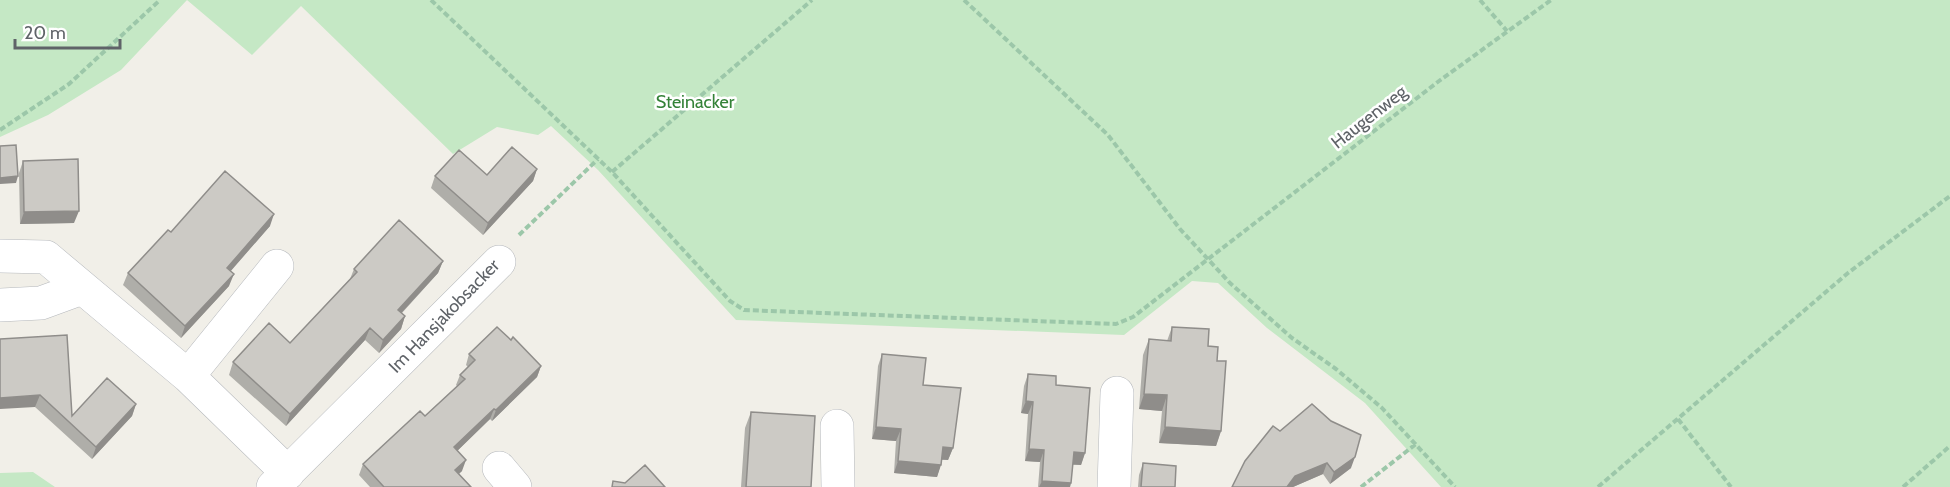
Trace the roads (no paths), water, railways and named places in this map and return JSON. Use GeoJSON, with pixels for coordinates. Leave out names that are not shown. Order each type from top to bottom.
{"type":"FeatureCollection","features":[{"type":"Feature","properties":{"kind":"street","name":"Im Hansjakobsacker"},"geometry":{"type":"LineString","coordinates":[[0,256],[46,257],[188,375],[281,480],[499,262]]}},
{"type":"Feature","properties":{"kind":"street"},"geometry":{"type":"LineString","coordinates":[[188,375],[277,266]]}},
{"type":"Feature","properties":{"kind":"street"},"geometry":{"type":"LineString","coordinates":[[0,305],[41,303],[82,288]]}},
{"type":"Feature","properties":{"kind":"street"},"geometry":{"type":"LineString","coordinates":[[1114,487],[1117,393]]}},
{"type":"Feature","properties":{"kind":"street"},"geometry":{"type":"LineString","coordinates":[[837,426],[838,487]]}},
{"type":"Feature","properties":{"kind":"park label","name":"Steinacker"},"geometry":{"type":"Point","coordinates":[695,102]}}]}
